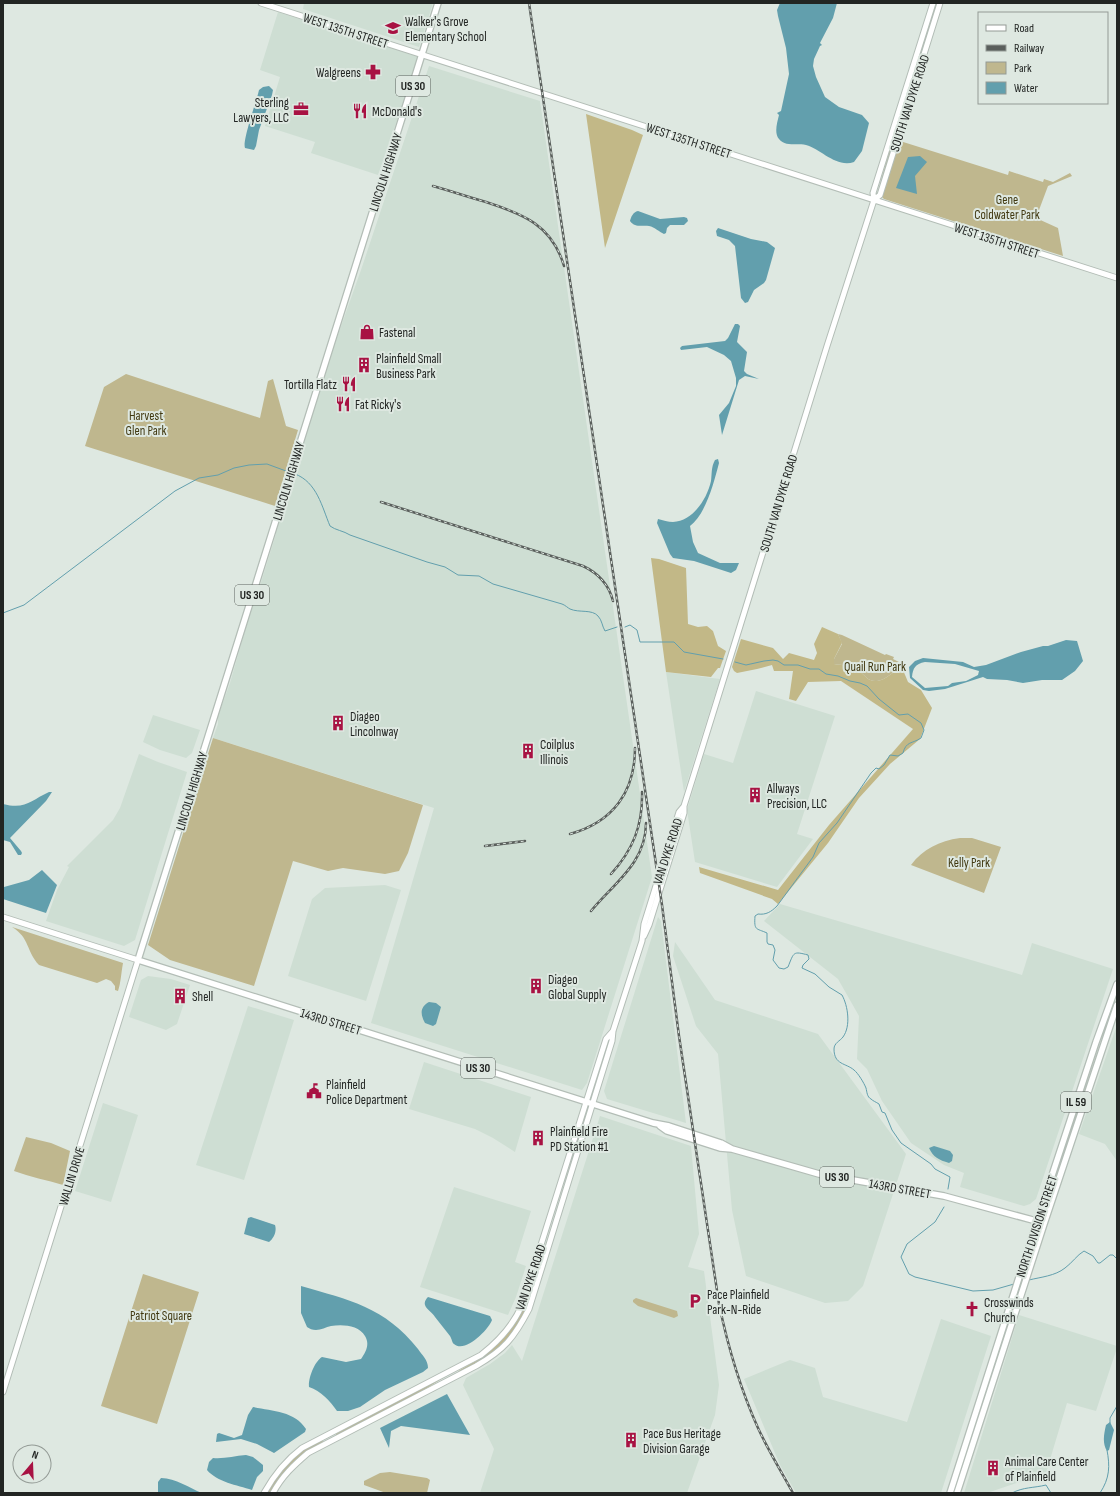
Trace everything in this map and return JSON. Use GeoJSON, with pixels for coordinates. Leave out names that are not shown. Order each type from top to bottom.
{"type":"FeatureCollection","features":[{"type":"Feature","properties":{"kind":"main road","name":"LINCOLN HIGHWAY"},"geometry":{"type":"LineString","coordinates":[[138,960],[292,466],[423,55],[438,3]]}},
{"type":"Feature","properties":{"kind":"main road","name":"143RD STREET"},"geometry":{"type":"LineString","coordinates":[[138,960],[594,1104],[659,1125],[672,1132],[720,1148],[732,1149],[819,1174],[944,1196],[1044,1224]]}},
{"type":"Feature","properties":{"kind":"main road","name":"NORTH DIVISION STREET"},"geometry":{"type":"LineString","coordinates":[[950,1493],[1037,1221],[1096,1042],[1117,984]]}},
{"type":"Feature","properties":{"kind":"main road","name":"NORTH DIVISION STREET"},"geometry":{"type":"LineString","coordinates":[[957,1493],[1117,1005]]}},
{"type":"Feature","properties":{"kind":"main road"},"geometry":{"type":"LineString","coordinates":[[1001,1334],[1008,1336]]}},
{"type":"Feature","properties":{"kind":"street","name":"WEST 135TH STREET"},"geometry":{"type":"LineString","coordinates":[[261,3],[1117,278]]}},
{"type":"Feature","properties":{"kind":"street","name":"SOUTH VAN DYKE ROAD"},"geometry":{"type":"LineString","coordinates":[[684,806],[874,200],[874,193],[933,3]]}},
{"type":"Feature","properties":{"kind":"street","name":"SOUTH VAN DYKE ROAD"},"geometry":{"type":"LineString","coordinates":[[874,200],[880,195],[940,3]]}},
{"type":"Feature","properties":{"kind":"street","name":"VAN DYKE ROAD"},"geometry":{"type":"LineString","coordinates":[[273,1493],[289,1470],[308,1453],[488,1359],[500,1351],[514,1336],[529,1309],[534,1296],[594,1104],[612,1041],[613,1030],[642,941],[644,924],[658,878],[679,812],[684,806]]}},
{"type":"Feature","properties":{"kind":"street","name":"143RD STREET"},"geometry":{"type":"LineString","coordinates":[[3,917],[138,960]]}},
{"type":"Feature","properties":{"kind":"street","name":"WALLIN DRIVE"},"geometry":{"type":"LineString","coordinates":[[3,1392],[138,960]]}},
{"type":"Feature","properties":{"kind":"street","name":"VAN DYKE ROAD"},"geometry":{"type":"LineString","coordinates":[[264,1493],[278,1470],[290,1457],[302,1448],[481,1355],[509,1329],[519,1313],[531,1279],[606,1039],[613,1030]]}},
{"type":"Feature","properties":{"kind":"shaded area","name":"Walker's Grove Elementary School"},"geometry":{"type":"Polygon","coordinates":[[[304,3],[433,3],[419,47],[303,9],[304,3]]]}},
{"type":"Feature","properties":{"kind":"shaded area"},"geometry":{"type":"Polygon","coordinates":[[[278,12],[419,57],[378,175],[311,153],[315,142],[265,126],[280,77],[260,70],[278,12]]]}},
{"type":"Feature","properties":{"kind":"shaded area"},"geometry":{"type":"Polygon","coordinates":[[[429,66],[540,101],[652,877],[587,1083],[582,1090],[371,1023],[434,808],[213,738],[218,724],[218,716],[230,683],[255,596],[258,592],[276,534],[274,533],[329,360],[361,270],[429,66]]]}},
{"type":"Feature","properties":{"kind":"shaded area"},"geometry":{"type":"Polygon","coordinates":[[[586,114],[643,135],[605,248],[586,114]]]}},
{"type":"Feature","properties":{"kind":"shaded area"},"geometry":{"type":"Polygon","coordinates":[[[651,558],[659,559],[686,568],[688,624],[698,627],[707,626],[713,631],[718,646],[726,651],[720,668],[718,668],[711,677],[666,672],[651,558]]]}},
{"type":"Feature","properties":{"kind":"shaded area"},"geometry":{"type":"Polygon","coordinates":[[[822,627],[838,634],[842,643],[834,659],[834,664],[853,668],[874,681],[884,679],[896,671],[903,670],[908,682],[921,690],[932,708],[920,739],[890,764],[859,798],[828,843],[778,904],[772,899],[700,873],[699,867],[778,890],[829,825],[913,729],[841,681],[808,682],[796,701],[789,699],[793,671],[774,671],[772,665],[737,673],[732,667],[741,639],[773,648],[783,659],[789,653],[814,660],[817,653],[814,644],[822,627]]]}},
{"type":"Feature","properties":{"kind":"shaded area"},"geometry":{"type":"Polygon","coordinates":[[[666,672],[720,679],[684,792],[666,672]]]}},
{"type":"Feature","properties":{"kind":"shaded area"},"geometry":{"type":"Polygon","coordinates":[[[756,691],[835,716],[797,834],[813,839],[777,887],[695,862],[687,810],[704,754],[733,763],[756,691]]]}},
{"type":"Feature","properties":{"kind":"shaded area"},"geometry":{"type":"Polygon","coordinates":[[[153,715],[200,730],[192,753],[186,758],[160,750],[143,742],[153,715]]]}},
{"type":"Feature","properties":{"kind":"shaded area"},"geometry":{"type":"Polygon","coordinates":[[[139,754],[187,772],[135,940],[124,946],[46,921],[57,890],[69,867],[67,866],[113,820],[120,808],[139,754]]]}},
{"type":"Feature","properties":{"kind":"shaded area"},"geometry":{"type":"Polygon","coordinates":[[[385,885],[401,890],[366,1001],[288,976],[312,899],[325,888],[385,885]]]}},
{"type":"Feature","properties":{"kind":"shaded area"},"geometry":{"type":"Polygon","coordinates":[[[780,904],[1022,975],[1032,943],[1113,969],[1036,1199],[1030,1204],[1024,1206],[960,1187],[964,1173],[944,1165],[911,1143],[882,1101],[867,1069],[857,1059],[859,1016],[838,979],[764,921],[780,904]]]}},
{"type":"Feature","properties":{"kind":"shaded area"},"geometry":{"type":"Polygon","coordinates":[[[658,917],[661,921],[686,1123],[607,1099],[604,1091],[658,917]]]}},
{"type":"Feature","properties":{"kind":"shaded area"},"geometry":{"type":"Polygon","coordinates":[[[675,942],[715,1000],[818,1034],[906,1154],[863,1286],[848,1301],[825,1303],[746,1276],[732,1210],[718,1054],[696,1026],[673,956],[675,942]]]}},
{"type":"Feature","properties":{"kind":"shaded area"},"geometry":{"type":"Polygon","coordinates":[[[148,976],[171,979],[190,985],[177,1024],[166,1030],[129,1017],[141,980],[148,976]]]}},
{"type":"Feature","properties":{"kind":"shaded area"},"geometry":{"type":"Polygon","coordinates":[[[248,1006],[294,1020],[244,1180],[196,1165],[248,1006]]]}},
{"type":"Feature","properties":{"kind":"shaded area"},"geometry":{"type":"Polygon","coordinates":[[[1117,1025],[1117,1161],[1105,1144],[1079,1134],[1117,1025]]]}},
{"type":"Feature","properties":{"kind":"shaded area"},"geometry":{"type":"Polygon","coordinates":[[[424,1062],[531,1097],[515,1152],[475,1129],[409,1109],[424,1062]]]}},
{"type":"Feature","properties":{"kind":"shaded area"},"geometry":{"type":"Polygon","coordinates":[[[103,1103],[138,1115],[111,1202],[75,1191],[103,1103]]]}},
{"type":"Feature","properties":{"kind":"shaded area"},"geometry":{"type":"Polygon","coordinates":[[[600,1116],[691,1146],[699,1234],[688,1267],[704,1271],[719,1385],[715,1415],[687,1493],[480,1493],[494,1449],[463,1385],[466,1378],[490,1364],[505,1353],[512,1345],[522,1361],[600,1116]]]}},
{"type":"Feature","properties":{"kind":"shaded area"},"geometry":{"type":"Polygon","coordinates":[[[454,1187],[531,1211],[515,1262],[526,1266],[516,1297],[508,1315],[420,1287],[454,1187]]]}},
{"type":"Feature","properties":{"kind":"shaded area"},"geometry":{"type":"Polygon","coordinates":[[[1019,1315],[1117,1346],[1117,1348],[1096,1411],[1067,1403],[1046,1473],[987,1493],[964,1493],[1019,1315]]]}},
{"type":"Feature","properties":{"kind":"shaded area"},"geometry":{"type":"Polygon","coordinates":[[[941,1319],[991,1336],[941,1493],[796,1493],[780,1465],[744,1379],[790,1360],[815,1368],[823,1397],[907,1422],[941,1319]]]}},
{"type":"Feature","properties":{"kind":"green space"},"geometry":{"type":"Polygon","coordinates":[[[929,24],[911,88],[878,192],[897,124],[929,24]]]}},
{"type":"Feature","properties":{"kind":"green space","name":"Gene Coldwater Park"},"geometry":{"type":"Polygon","coordinates":[[[900,141],[1008,175],[1009,171],[1043,182],[1044,179],[1053,182],[1070,173],[1072,176],[1048,186],[1036,218],[1058,228],[1063,256],[884,199],[882,197],[900,141]]]}},
{"type":"Feature","properties":{"kind":"green space","name":"Harvest Glen Park"},"geometry":{"type":"Polygon","coordinates":[[[126,374],[260,418],[268,381],[273,379],[286,426],[298,430],[275,506],[85,446],[104,387],[126,374]]]}},
{"type":"Feature","properties":{"kind":"green space","name":"Quail Run Park"},"geometry":{"type":"Polygon","coordinates":[[[838,634],[885,655],[894,657],[893,659],[905,665],[903,670],[896,671],[884,679],[874,681],[853,668],[834,664],[834,659],[842,644],[838,634]]]}},
{"type":"Feature","properties":{"kind":"green space"},"geometry":{"type":"Polygon","coordinates":[[[213,738],[423,805],[408,853],[399,871],[385,874],[343,868],[328,871],[293,861],[254,986],[170,960],[148,945],[213,738]]]}},
{"type":"Feature","properties":{"kind":"green space","name":"Kelly Park"},"geometry":{"type":"Polygon","coordinates":[[[960,838],[972,838],[1001,847],[984,893],[911,865],[926,850],[945,841],[960,838]]]}},
{"type":"Feature","properties":{"kind":"green space"},"geometry":{"type":"Polygon","coordinates":[[[12,927],[123,963],[118,991],[115,990],[115,986],[111,981],[106,979],[97,983],[39,965],[32,955],[25,940],[18,931],[12,927]]]}},
{"type":"Feature","properties":{"kind":"green space"},"geometry":{"type":"Polygon","coordinates":[[[26,1137],[51,1143],[70,1151],[63,1185],[14,1171],[26,1137]]]}},
{"type":"Feature","properties":{"kind":"green space","name":"Patriot Square"},"geometry":{"type":"Polygon","coordinates":[[[143,1274],[199,1292],[157,1424],[101,1406],[143,1274]]]}},
{"type":"Feature","properties":{"kind":"green space"},"geometry":{"type":"Polygon","coordinates":[[[533,1283],[524,1313],[508,1338],[487,1358],[458,1372],[481,1358],[501,1341],[533,1283]]]}},
{"type":"Feature","properties":{"kind":"green space"},"geometry":{"type":"Polygon","coordinates":[[[636,1298],[677,1311],[678,1316],[674,1318],[638,1306],[633,1302],[636,1298]]]}},
{"type":"Feature","properties":{"kind":"green space"},"geometry":{"type":"Polygon","coordinates":[[[440,1378],[443,1378],[406,1401],[336,1436],[336,1434],[378,1410],[440,1378]]]}},
{"type":"Feature","properties":{"kind":"green space"},"geometry":{"type":"Polygon","coordinates":[[[322,1440],[323,1442],[313,1447],[293,1463],[271,1493],[266,1493],[275,1477],[299,1452],[322,1440]]]}},
{"type":"Feature","properties":{"kind":"green space"},"geometry":{"type":"Polygon","coordinates":[[[390,1472],[427,1478],[430,1480],[427,1493],[386,1493],[364,1485],[364,1481],[380,1473],[390,1472]]]}},
{"type":"Feature","properties":{"kind":"water"},"geometry":{"type":"Polygon","coordinates":[[[780,3],[837,3],[833,18],[820,43],[822,45],[820,46],[814,59],[813,66],[825,97],[839,107],[862,115],[869,123],[862,151],[854,162],[841,162],[812,147],[803,144],[784,143],[777,137],[776,128],[779,115],[777,113],[781,111],[789,74],[786,48],[777,10],[780,3]]]}},
{"type":"Feature","properties":{"kind":"water"},"geometry":{"type":"Polygon","coordinates":[[[269,86],[273,90],[272,95],[259,130],[256,146],[254,150],[245,148],[246,137],[259,90],[263,87],[269,86]]]}},
{"type":"Feature","properties":{"kind":"water"},"geometry":{"type":"Polygon","coordinates":[[[920,156],[927,162],[915,176],[917,194],[896,188],[908,157],[920,156]]]}},
{"type":"Feature","properties":{"kind":"water"},"geometry":{"type":"Polygon","coordinates":[[[638,211],[660,219],[684,217],[687,218],[688,221],[684,225],[670,225],[664,234],[655,228],[634,225],[630,221],[635,212],[638,211]]]}},
{"type":"Feature","properties":{"kind":"water"},"geometry":{"type":"Polygon","coordinates":[[[718,228],[751,239],[767,242],[775,248],[766,280],[754,290],[748,302],[745,303],[741,298],[735,246],[729,240],[717,236],[716,231],[718,228]]]}},
{"type":"Feature","properties":{"kind":"water"},"geometry":{"type":"Polygon","coordinates":[[[735,324],[740,326],[737,342],[747,352],[744,371],[747,374],[759,379],[745,376],[739,380],[722,435],[719,415],[729,403],[736,386],[736,378],[731,361],[724,355],[707,347],[681,350],[680,348],[682,346],[725,341],[735,324]]]}},
{"type":"Feature","properties":{"kind":"water"},"geometry":{"type":"Polygon","coordinates":[[[718,459],[719,463],[709,497],[701,514],[690,526],[693,542],[698,553],[720,563],[739,563],[736,570],[731,573],[694,561],[673,558],[657,523],[658,519],[671,522],[680,521],[687,518],[698,508],[709,488],[713,465],[715,460],[718,459]]]}},
{"type":"Feature","properties":{"kind":"water"},"geometry":{"type":"Polygon","coordinates":[[[1066,640],[1077,641],[1083,661],[1075,671],[1062,680],[1042,680],[1023,683],[1007,680],[987,679],[983,677],[945,689],[929,691],[923,690],[910,678],[909,667],[915,661],[923,658],[963,662],[974,667],[986,665],[1021,652],[1066,640]],[[925,662],[915,667],[912,677],[925,688],[948,686],[952,683],[966,681],[978,675],[979,671],[955,664],[925,662]]]}},
{"type":"Feature","properties":{"kind":"water"},"geometry":{"type":"Polygon","coordinates":[[[49,792],[52,792],[46,801],[10,838],[22,853],[21,855],[18,855],[10,842],[3,840],[3,804],[11,806],[23,805],[49,792]]]}},
{"type":"Feature","properties":{"kind":"water"},"geometry":{"type":"Polygon","coordinates":[[[42,870],[57,885],[46,913],[3,899],[4,887],[29,880],[42,870]]]}},
{"type":"Feature","properties":{"kind":"water"},"geometry":{"type":"Polygon","coordinates":[[[429,1002],[436,1003],[441,1007],[436,1024],[433,1026],[425,1023],[422,1017],[422,1008],[429,1002]]]}},
{"type":"Feature","properties":{"kind":"water"},"geometry":{"type":"Polygon","coordinates":[[[934,1146],[950,1151],[953,1155],[952,1161],[949,1163],[934,1156],[929,1148],[934,1146]]]}},
{"type":"Feature","properties":{"kind":"water"},"geometry":{"type":"Polygon","coordinates":[[[251,1217],[275,1225],[275,1234],[269,1242],[244,1234],[248,1218],[251,1217]]]}},
{"type":"Feature","properties":{"kind":"water"},"geometry":{"type":"Polygon","coordinates":[[[301,1286],[365,1307],[393,1323],[418,1349],[427,1362],[428,1368],[423,1372],[385,1390],[360,1407],[348,1411],[337,1411],[325,1397],[309,1387],[312,1370],[322,1357],[346,1362],[361,1359],[367,1348],[367,1342],[362,1332],[355,1327],[335,1325],[316,1330],[307,1327],[301,1313],[301,1286]]]}},
{"type":"Feature","properties":{"kind":"water"},"geometry":{"type":"Polygon","coordinates":[[[428,1297],[490,1316],[492,1320],[482,1334],[476,1339],[464,1346],[459,1346],[453,1343],[450,1336],[426,1306],[425,1302],[428,1297]]]}},
{"type":"Feature","properties":{"kind":"water"},"geometry":{"type":"Polygon","coordinates":[[[447,1394],[470,1435],[401,1426],[391,1431],[389,1448],[380,1428],[447,1394]]]}},
{"type":"Feature","properties":{"kind":"water"},"geometry":{"type":"Polygon","coordinates":[[[253,1407],[289,1415],[301,1423],[306,1429],[305,1432],[274,1453],[257,1444],[241,1439],[216,1442],[217,1434],[219,1433],[234,1438],[242,1435],[248,1415],[253,1407]]]}},
{"type":"Feature","properties":{"kind":"water"},"geometry":{"type":"Polygon","coordinates":[[[1110,1422],[1114,1430],[1109,1450],[1107,1451],[1104,1445],[1104,1435],[1106,1425],[1110,1422]]]}},
{"type":"Feature","properties":{"kind":"water"},"geometry":{"type":"Polygon","coordinates":[[[246,1455],[253,1457],[263,1465],[263,1471],[257,1477],[252,1490],[222,1480],[207,1470],[209,1462],[213,1458],[246,1455]]]}},
{"type":"Feature","properties":{"kind":"water"},"geometry":{"type":"Polygon","coordinates":[[[161,1478],[177,1481],[202,1493],[158,1493],[158,1482],[161,1478]]]}},
{"type":"Feature","properties":{"kind":"waterway"},"geometry":{"type":"LineString","coordinates":[[3,613],[24,605],[175,491],[199,478],[218,475],[234,468],[249,465],[267,464],[286,471]]}},
{"type":"Feature","properties":{"kind":"waterway"},"geometry":{"type":"LineString","coordinates":[[295,474],[309,483],[314,489],[330,526],[334,529],[445,567],[458,575],[479,576],[493,584],[562,604],[570,609],[595,614],[601,621],[605,631],[617,627]]}},
{"type":"Feature","properties":{"kind":"waterway"},"geometry":{"type":"LineString","coordinates":[[625,627],[630,625],[637,630],[640,642],[674,642],[684,652],[723,659]]}},
{"type":"Feature","properties":{"kind":"waterway"},"geometry":{"type":"LineString","coordinates":[[735,662],[746,665],[773,660],[784,665],[798,665],[810,669],[819,669],[826,674],[860,683],[867,686],[879,699],[899,715],[908,714],[921,723],[924,730],[921,738],[906,746],[903,753],[898,756],[890,755],[884,765],[879,769],[876,768],[871,773],[837,823],[819,843],[813,857],[777,906],[768,913],[758,914],[755,916],[755,927],[767,933],[767,942],[768,944],[773,945],[775,950],[773,960],[779,968],[784,969],[788,967],[793,956],[797,953],[808,955],[809,959],[802,968],[815,974],[829,987],[842,995],[846,1005],[848,1022],[846,1032],[834,1047],[836,1058],[838,1061],[854,1070],[861,1078],[867,1094],[879,1104],[882,1112],[885,1113],[892,1130],[901,1143],[931,1164],[935,1169],[950,1177],[948,1189]]}},
{"type":"Feature","properties":{"kind":"waterway"},"geometry":{"type":"LineString","coordinates":[[944,1207],[935,1222],[907,1244],[901,1257],[909,1274],[915,1277],[973,1291],[993,1290],[1014,1284]]}},
{"type":"Feature","properties":{"kind":"waterway"},"geometry":{"type":"LineString","coordinates":[[1029,1280],[1048,1276],[1061,1271],[1084,1251],[1093,1256],[1098,1263],[1110,1255],[1113,1255],[1117,1259]]}},
{"type":"Feature","properties":{"kind":"waterway"},"geometry":{"type":"LineString","coordinates":[[1110,1423],[1110,1418],[1117,1406]]}},
{"type":"Feature","properties":{"kind":"waterway"},"geometry":{"type":"LineString","coordinates":[[1100,1493],[1106,1482],[1108,1472],[1109,1461],[1107,1450]]}},
{"type":"Feature","properties":{"kind":"waterway"},"geometry":{"type":"LineString","coordinates":[[1012,1493],[1046,1485],[1051,1493]]}},
{"type":"Feature","properties":{"kind":"railway"},"geometry":{"type":"LineString","coordinates":[[529,3],[662,905],[679,1036],[719,1304],[726,1336],[740,1383],[762,1436],[793,1493]]}},
{"type":"Feature","properties":{"kind":"railway"},"geometry":{"type":"LineString","coordinates":[[433,186],[512,211],[534,223],[552,240],[559,252],[564,266]]}},
{"type":"Feature","properties":{"kind":"railway"},"geometry":{"type":"LineString","coordinates":[[381,502],[583,566],[602,580],[609,590],[613,601]]}},
{"type":"Feature","properties":{"kind":"railway"},"geometry":{"type":"LineString","coordinates":[[570,834],[585,829],[598,822],[619,803],[631,778],[635,748]]}},
{"type":"Feature","properties":{"kind":"railway"},"geometry":{"type":"LineString","coordinates":[[611,874],[625,856],[635,836],[641,815],[642,792]]}},
{"type":"Feature","properties":{"kind":"railway"},"geometry":{"type":"LineString","coordinates":[[591,911],[627,872],[635,861],[641,850],[645,837],[646,823]]}},
{"type":"Feature","properties":{"kind":"railway"},"geometry":{"type":"LineString","coordinates":[[485,846],[525,841]]}},
{"type":"Feature","properties":{"kind":"place","name":"Walker's Grove Elementary School"},"geometry":{"type":"Point","coordinates":[393,28]}},
{"type":"Feature","properties":{"kind":"place","name":"Walgreens"},"geometry":{"type":"Point","coordinates":[373,72]}},
{"type":"Feature","properties":{"kind":"place","name":"Sterling Lawyers, LLC"},"geometry":{"type":"Point","coordinates":[301,109]}},
{"type":"Feature","properties":{"kind":"place","name":"McDonald's"},"geometry":{"type":"Point","coordinates":[360,111]}},
{"type":"Feature","properties":{"kind":"place","name":"Fastenal"},"geometry":{"type":"Point","coordinates":[367,332]}},
{"type":"Feature","properties":{"kind":"place","name":"Plainfield Small Business Park"},"geometry":{"type":"Point","coordinates":[364,365]}},
{"type":"Feature","properties":{"kind":"place","name":"Tortilla Flatz"},"geometry":{"type":"Point","coordinates":[349,384]}},
{"type":"Feature","properties":{"kind":"place","name":"Fat Ricky's"},"geometry":{"type":"Point","coordinates":[343,404]}},
{"type":"Feature","properties":{"kind":"place","name":"Diageo Lincolnway"},"geometry":{"type":"Point","coordinates":[338,723]}},
{"type":"Feature","properties":{"kind":"place","name":"Coilplus Illinois"},"geometry":{"type":"Point","coordinates":[528,751]}},
{"type":"Feature","properties":{"kind":"place","name":"Allways Precision, LLC"},"geometry":{"type":"Point","coordinates":[755,795]}},
{"type":"Feature","properties":{"kind":"place","name":"Diageo Global Supply"},"geometry":{"type":"Point","coordinates":[536,986]}},
{"type":"Feature","properties":{"kind":"place","name":"Shell"},"geometry":{"type":"Point","coordinates":[180,996]}},
{"type":"Feature","properties":{"kind":"place","name":"Plainfield Police Department"},"geometry":{"type":"Point","coordinates":[314,1091]}},
{"type":"Feature","properties":{"kind":"place","name":"Plainfield Fire PD Station #1"},"geometry":{"type":"Point","coordinates":[538,1138]}},
{"type":"Feature","properties":{"kind":"place","name":"Pace Plainfield Park-N-Ride"},"geometry":{"type":"Point","coordinates":[695,1301]}},
{"type":"Feature","properties":{"kind":"place","name":"Crosswinds Church"},"geometry":{"type":"Point","coordinates":[972,1309]}},
{"type":"Feature","properties":{"kind":"place","name":"Pace Bus Heritage Division Garage"},"geometry":{"type":"Point","coordinates":[631,1440]}},
{"type":"Feature","properties":{"kind":"place","name":"Animal Care Center of Plainfield"},"geometry":{"type":"Point","coordinates":[993,1468]}}]}
